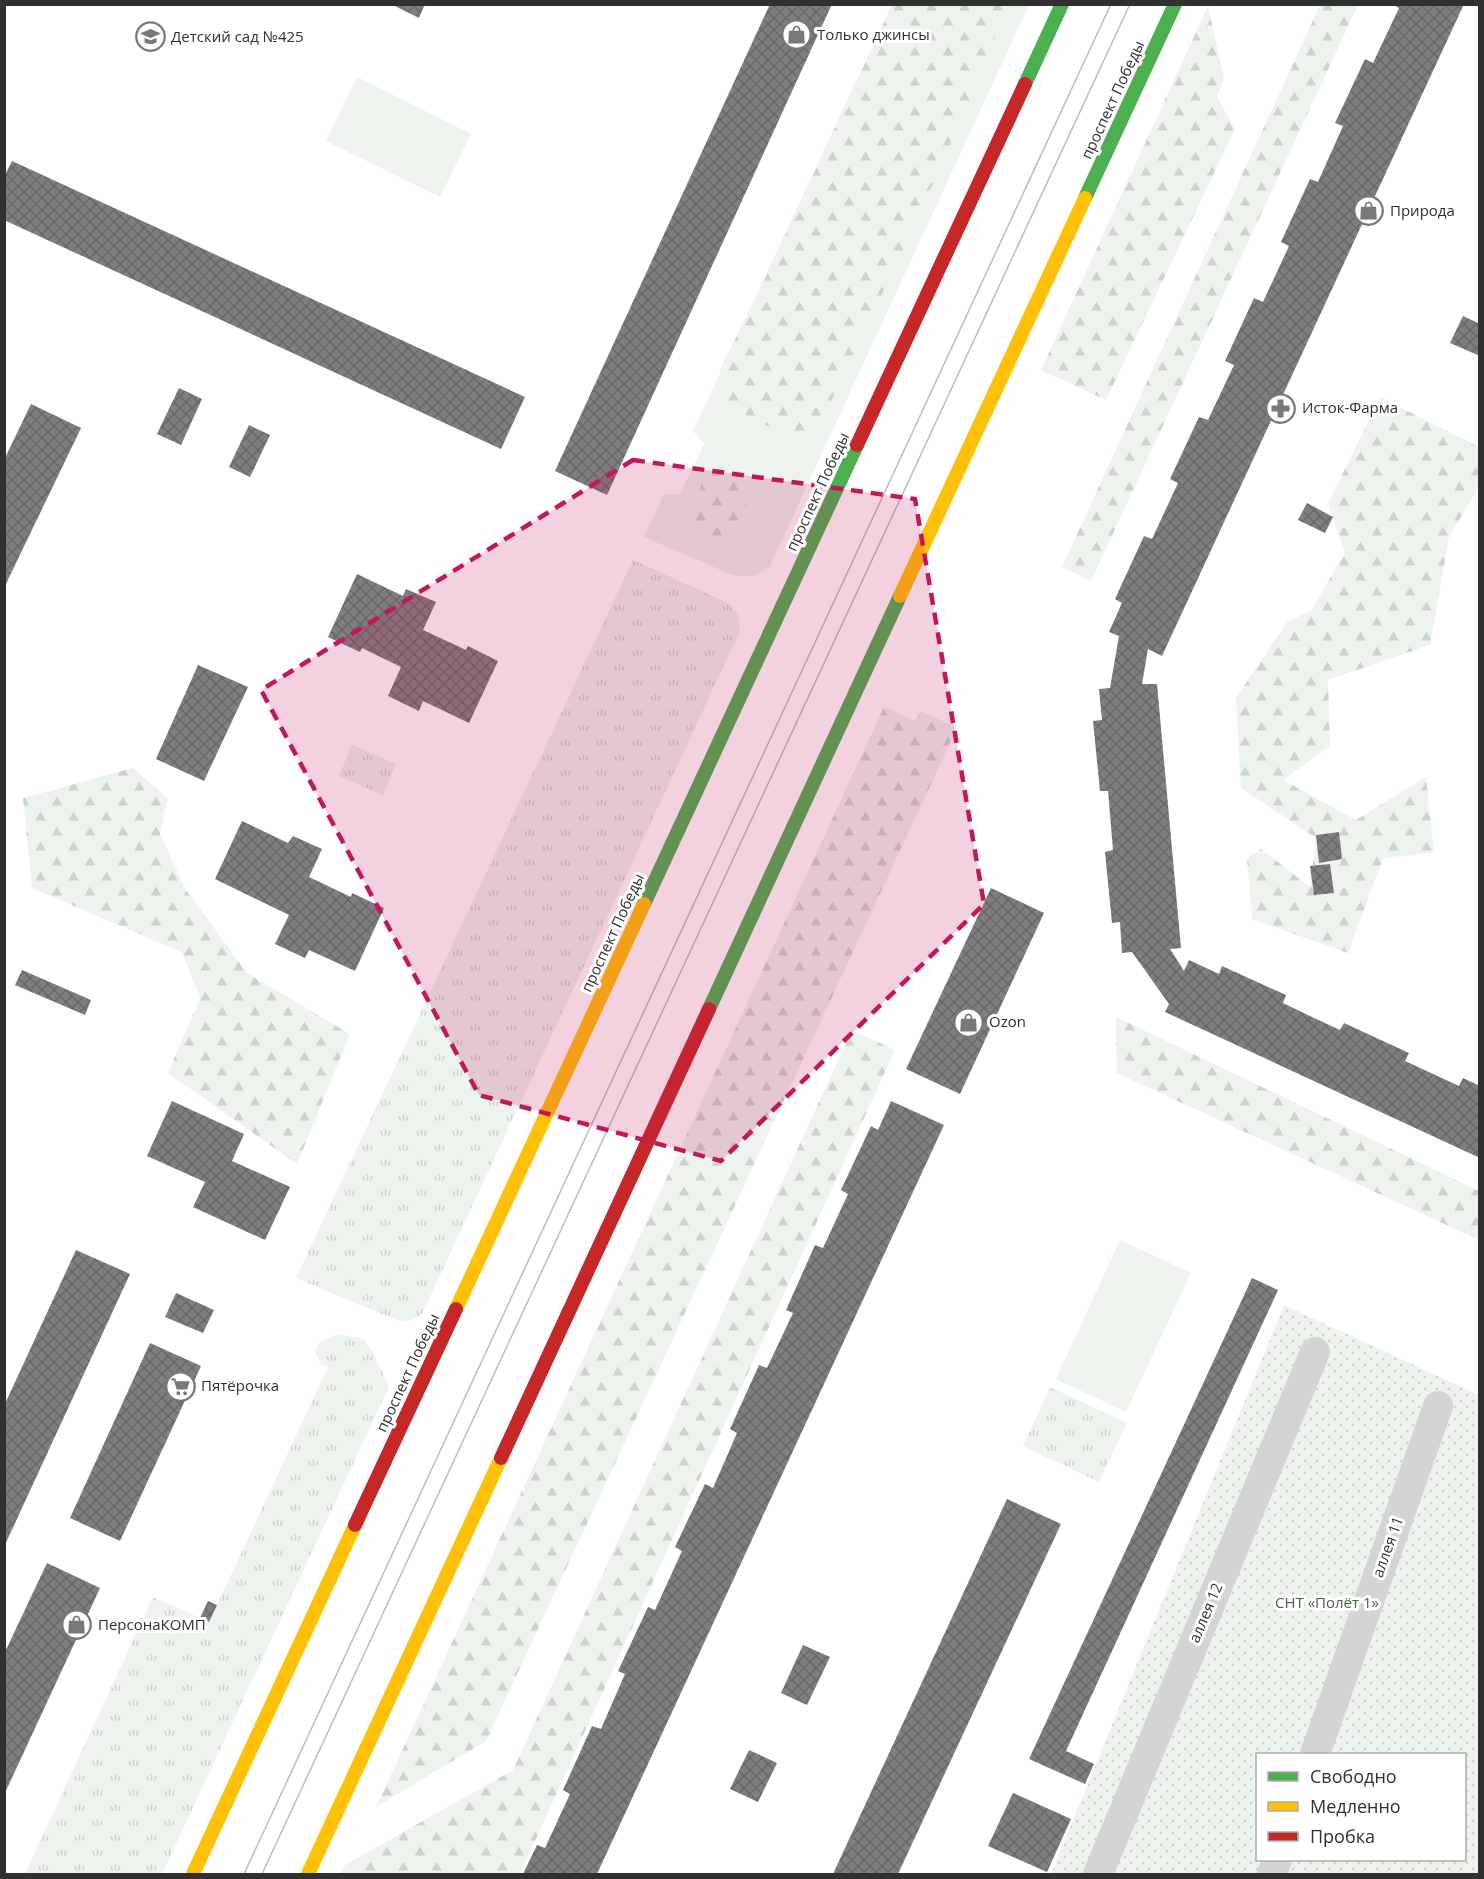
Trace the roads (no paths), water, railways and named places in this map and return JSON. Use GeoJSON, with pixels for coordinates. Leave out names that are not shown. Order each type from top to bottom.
{"type":"FeatureCollection","features":[{"type":"Feature","properties":{"kind":"main road","name":"проспект Победы"},"geometry":{"type":"LineString","coordinates":[[193,1875],[1062,4]]}},
{"type":"Feature","properties":{"kind":"main road","name":"проспект Победы"},"geometry":{"type":"LineString","coordinates":[[308,1875],[1176,4]]}},
{"type":"Feature","properties":{"kind":"street","name":"аллея 12"},"geometry":{"type":"LineString","coordinates":[[1098,1875],[1315,1352]]}},
{"type":"Feature","properties":{"kind":"street","name":"аллея 11"},"geometry":{"type":"LineString","coordinates":[[1316,1753],[1438,1406]]}},
{"type":"Feature","properties":{"kind":"tram line"},"geometry":{"type":"LineString","coordinates":[[244,1874],[1111,4]]}},
{"type":"Feature","properties":{"kind":"tram line"},"geometry":{"type":"LineString","coordinates":[[262,1874],[1130,4]]}},
{"type":"Feature","properties":{"kind":"place","name":"Только джинсы"},"geometry":{"type":"Point","coordinates":[796,35]}},
{"type":"Feature","properties":{"kind":"place","name":"Детский сад №425"},"geometry":{"type":"Point","coordinates":[150,37]}},
{"type":"Feature","properties":{"kind":"place","name":"Природа"},"geometry":{"type":"Point","coordinates":[1369,211]}},
{"type":"Feature","properties":{"kind":"place","name":"Исток-Фарма"},"geometry":{"type":"Point","coordinates":[1281,408]}},
{"type":"Feature","properties":{"kind":"place","name":"Ozon"},"geometry":{"type":"Point","coordinates":[968,1022]}},
{"type":"Feature","properties":{"kind":"place","name":"Пятёрочка"},"geometry":{"type":"Point","coordinates":[180,1386]}},
{"type":"Feature","properties":{"kind":"place","name":"ПерсонаКОМП"},"geometry":{"type":"Point","coordinates":[77,1625]}},
{"type":"Feature","properties":{"kind":"park label","name":"СНТ «Полёт 1»"},"geometry":{"type":"Point","coordinates":[1327,1603]}}]}
